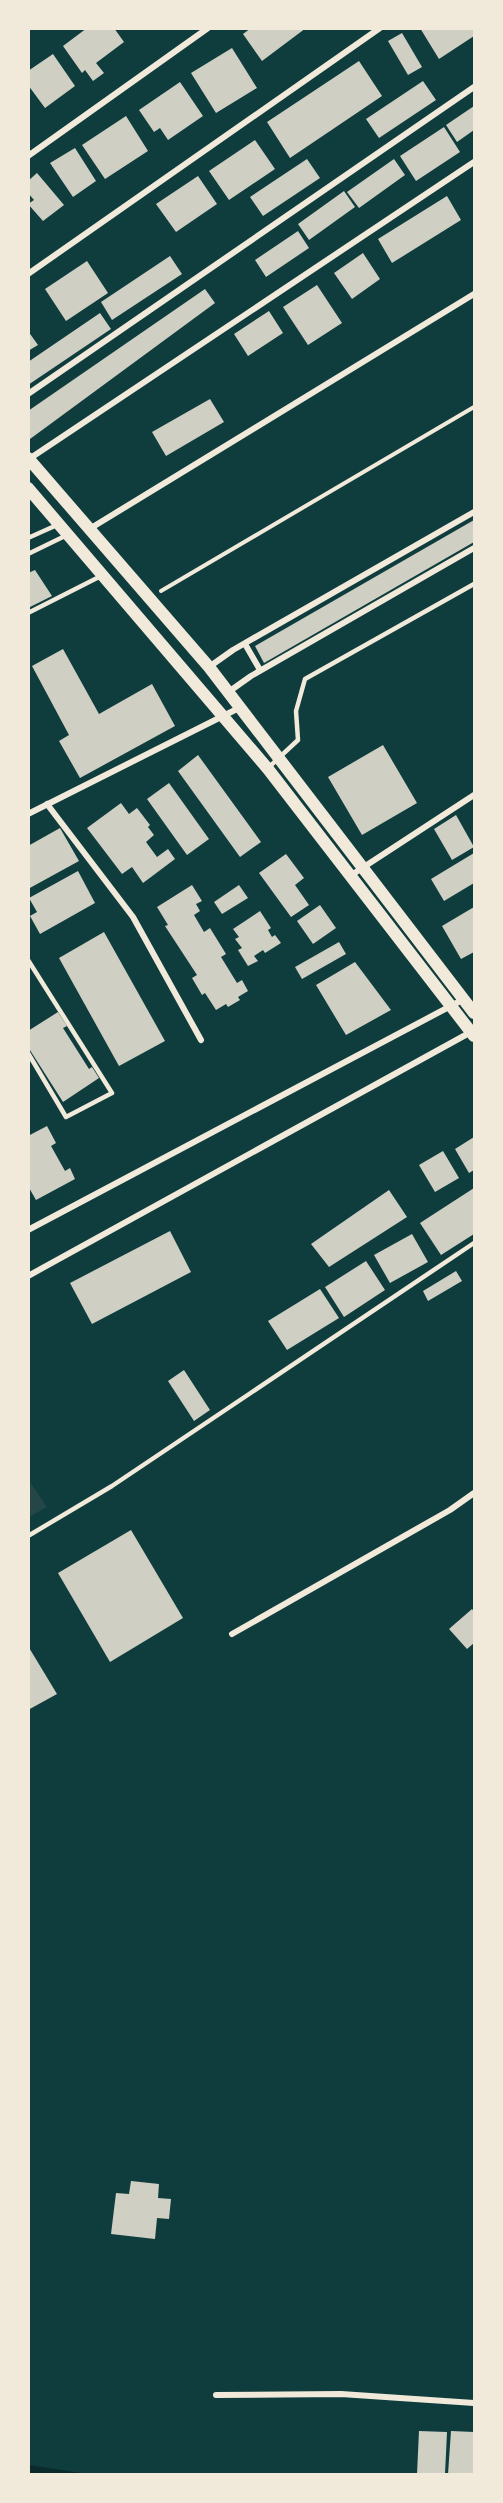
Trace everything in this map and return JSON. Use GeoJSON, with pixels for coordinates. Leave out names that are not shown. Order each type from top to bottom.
{"type":"FeatureCollection","features":[{"type":"Feature","properties":{"kind":"main road"},"geometry":{"type":"LineString","coordinates":[[29,459],[209,667],[474,1013]]}},
{"type":"Feature","properties":{"kind":"main road"},"geometry":{"type":"LineString","coordinates":[[28,488],[268,769],[473,1033]]}},
{"type":"Feature","properties":{"kind":"street"},"geometry":{"type":"LineString","coordinates":[[28,156],[208,28]]}},
{"type":"Feature","properties":{"kind":"street"},"geometry":{"type":"LineString","coordinates":[[28,274],[380,28]]}},
{"type":"Feature","properties":{"kind":"street"},"geometry":{"type":"LineString","coordinates":[[28,394],[474,87]]}},
{"type":"Feature","properties":{"kind":"street"},"geometry":{"type":"LineString","coordinates":[[29,459],[474,162]]}},
{"type":"Feature","properties":{"kind":"street"},"geometry":{"type":"LineString","coordinates":[[91,528],[474,294]]}},
{"type":"Feature","properties":{"kind":"street"},"geometry":{"type":"LineString","coordinates":[[209,667],[244,644],[474,512]]}},
{"type":"Feature","properties":{"kind":"street"},"geometry":{"type":"LineString","coordinates":[[227,693],[260,670],[474,548]]}},
{"type":"Feature","properties":{"kind":"street"},"geometry":{"type":"LineString","coordinates":[[244,644],[260,670]]}},
{"type":"Feature","properties":{"kind":"street"},"geometry":{"type":"LineString","coordinates":[[28,814],[239,708]]}},
{"type":"Feature","properties":{"kind":"street"},"geometry":{"type":"LineString","coordinates":[[350,876],[474,795]]}},
{"type":"Feature","properties":{"kind":"street"},"geometry":{"type":"LineString","coordinates":[[47,804],[133,917],[201,1041]]}},
{"type":"Feature","properties":{"kind":"street"},"geometry":{"type":"LineString","coordinates":[[28,1230],[464,999]]}},
{"type":"Feature","properties":{"kind":"street"},"geometry":{"type":"LineString","coordinates":[[28,1276],[473,1033]]}},
{"type":"Feature","properties":{"kind":"street"},"geometry":{"type":"LineString","coordinates":[[232,1634],[450,1510],[474,1493]]}},
{"type":"Feature","properties":{"kind":"street"},"geometry":{"type":"LineString","coordinates":[[216,2395],[341,2394],[474,2403]]}},
{"type":"Feature","properties":{"kind":"lane"},"geometry":{"type":"LineString","coordinates":[[28,538],[59,524]]}},
{"type":"Feature","properties":{"kind":"lane"},"geometry":{"type":"LineString","coordinates":[[28,554],[68,535]]}},
{"type":"Feature","properties":{"kind":"lane"},"geometry":{"type":"LineString","coordinates":[[28,613],[101,575]]}},
{"type":"Feature","properties":{"kind":"lane"},"geometry":{"type":"LineString","coordinates":[[268,769],[298,740],[296,711],[305,679],[474,584]]}},
{"type":"Feature","properties":{"kind":"lane"},"geometry":{"type":"LineString","coordinates":[[28,960],[112,1093],[66,1117],[28,1053]]}},
{"type":"Feature","properties":{"kind":"lane"},"geometry":{"type":"LineString","coordinates":[[28,1536],[112,1486],[474,1243]]}},
{"type":"Feature","properties":{"kind":"path"},"geometry":{"type":"LineString","coordinates":[[150,597],[474,407]]}},
{"type":"Feature","properties":{"kind":"shaded area"},"geometry":{"type":"Polygon","coordinates":[[[28,1479],[47,1507],[29,1517],[28,1517],[28,1479]]]}},
{"type":"Feature","properties":{"kind":"shaded area"},"geometry":{"type":"Polygon","coordinates":[[[29,2465],[88,2474],[29,2474],[29,2465]]]}},
{"type":"Feature","properties":{"kind":"building"},"geometry":{"type":"Polygon","coordinates":[[[87,28],[114,28],[124,42],[96,63],[104,73],[93,81],[85,70],[82,73],[63,46],[87,28]]]}},
{"type":"Feature","properties":{"kind":"building"},"geometry":{"type":"Polygon","coordinates":[[[251,28],[306,28],[262,61],[243,34],[251,28]]]}},
{"type":"Feature","properties":{"kind":"building"},"geometry":{"type":"Polygon","coordinates":[[[420,28],[474,28],[474,36],[439,59],[420,28]]]}},
{"type":"Feature","properties":{"kind":"building"},"geometry":{"type":"Polygon","coordinates":[[[402,33],[422,67],[408,75],[388,41],[402,33]]]}},
{"type":"Feature","properties":{"kind":"building"},"geometry":{"type":"Polygon","coordinates":[[[232,48],[257,88],[216,113],[191,73],[232,48]]]}},
{"type":"Feature","properties":{"kind":"building"},"geometry":{"type":"Polygon","coordinates":[[[53,54],[75,86],[45,108],[28,85],[28,71],[53,54]]]}},
{"type":"Feature","properties":{"kind":"building"},"geometry":{"type":"Polygon","coordinates":[[[359,61],[382,96],[290,158],[267,122],[359,61]]]}},
{"type":"Feature","properties":{"kind":"building"},"geometry":{"type":"Polygon","coordinates":[[[423,81],[436,100],[379,138],[366,119],[423,81]]]}},
{"type":"Feature","properties":{"kind":"building"},"geometry":{"type":"Polygon","coordinates":[[[180,82],[203,116],[168,140],[160,128],[154,132],[139,110],[180,82]]]}},
{"type":"Feature","properties":{"kind":"building"},"geometry":{"type":"Polygon","coordinates":[[[474,106],[474,130],[457,142],[446,125],[474,106]]]}},
{"type":"Feature","properties":{"kind":"building"},"geometry":{"type":"Polygon","coordinates":[[[126,116],[148,151],[105,179],[82,145],[126,116]]]}},
{"type":"Feature","properties":{"kind":"building"},"geometry":{"type":"Polygon","coordinates":[[[444,127],[460,152],[416,181],[400,156],[444,127]]]}},
{"type":"Feature","properties":{"kind":"building"},"geometry":{"type":"Polygon","coordinates":[[[255,140],[275,169],[229,200],[209,171],[255,140]]]}},
{"type":"Feature","properties":{"kind":"building"},"geometry":{"type":"Polygon","coordinates":[[[75,148],[96,181],[73,197],[50,163],[75,148]]]}},
{"type":"Feature","properties":{"kind":"building"},"geometry":{"type":"Polygon","coordinates":[[[307,159],[320,178],[263,216],[250,197],[307,159]]]}},
{"type":"Feature","properties":{"kind":"building"},"geometry":{"type":"Polygon","coordinates":[[[394,159],[405,175],[359,208],[347,192],[394,159]]]}},
{"type":"Feature","properties":{"kind":"building"},"geometry":{"type":"Polygon","coordinates":[[[37,173],[64,205],[43,221],[28,204],[34,200],[28,193],[28,181],[37,173]]]}},
{"type":"Feature","properties":{"kind":"building"},"geometry":{"type":"Polygon","coordinates":[[[198,176],[217,204],[176,232],[156,204],[198,176]]]}},
{"type":"Feature","properties":{"kind":"building"},"geometry":{"type":"Polygon","coordinates":[[[344,191],[355,207],[309,240],[298,224],[344,191]]]}},
{"type":"Feature","properties":{"kind":"building"},"geometry":{"type":"Polygon","coordinates":[[[447,196],[461,220],[392,263],[378,239],[447,196]]]}},
{"type":"Feature","properties":{"kind":"building"},"geometry":{"type":"Polygon","coordinates":[[[298,231],[309,248],[266,277],[255,260],[298,231]]]}},
{"type":"Feature","properties":{"kind":"building"},"geometry":{"type":"Polygon","coordinates":[[[363,253],[380,279],[352,299],[334,273],[363,253]]]}},
{"type":"Feature","properties":{"kind":"building"},"geometry":{"type":"Polygon","coordinates":[[[170,256],[182,274],[112,320],[101,302],[170,256]]]}},
{"type":"Feature","properties":{"kind":"building"},"geometry":{"type":"Polygon","coordinates":[[[87,261],[108,293],[66,321],[45,289],[87,261]]]}},
{"type":"Feature","properties":{"kind":"building"},"geometry":{"type":"Polygon","coordinates":[[[317,285],[342,323],[308,345],[283,307],[317,285]]]}},
{"type":"Feature","properties":{"kind":"building"},"geometry":{"type":"Polygon","coordinates":[[[205,289],[215,303],[30,439],[28,437],[28,411],[205,289]]]}},
{"type":"Feature","properties":{"kind":"building"},"geometry":{"type":"Polygon","coordinates":[[[269,311],[283,333],[248,356],[234,334],[269,311]]]}},
{"type":"Feature","properties":{"kind":"building"},"geometry":{"type":"Polygon","coordinates":[[[100,313],[111,329],[28,385],[28,362],[100,313]]]}},
{"type":"Feature","properties":{"kind":"building"},"geometry":{"type":"Polygon","coordinates":[[[28,331],[38,345],[28,351],[28,331]]]}},
{"type":"Feature","properties":{"kind":"building"},"geometry":{"type":"Polygon","coordinates":[[[210,399],[224,422],[166,456],[152,432],[210,399]]]}},
{"type":"Feature","properties":{"kind":"building"},"geometry":{"type":"Polygon","coordinates":[[[474,520],[474,542],[264,663],[255,646],[474,520]]]}},
{"type":"Feature","properties":{"kind":"building"},"geometry":{"type":"Polygon","coordinates":[[[35,570],[52,596],[28,608],[28,573],[35,570]]]}},
{"type":"Feature","properties":{"kind":"building"},"geometry":{"type":"Polygon","coordinates":[[[63,649],[99,714],[152,684],[175,726],[80,778],[59,741],[69,735],[32,666],[63,649]]]}},
{"type":"Feature","properties":{"kind":"building"},"geometry":{"type":"Polygon","coordinates":[[[383,745],[417,803],[362,835],[328,777],[383,745]]]}},
{"type":"Feature","properties":{"kind":"building"},"geometry":{"type":"Polygon","coordinates":[[[198,755],[261,842],[240,857],[178,771],[198,755]]]}},
{"type":"Feature","properties":{"kind":"building"},"geometry":{"type":"Polygon","coordinates":[[[169,783],[209,839],[187,855],[147,799],[169,783]]]}},
{"type":"Feature","properties":{"kind":"building"},"geometry":{"type":"Polygon","coordinates":[[[121,803],[129,814],[137,808],[150,825],[148,827],[154,835],[146,842],[157,857],[168,849],[175,859],[143,883],[132,867],[122,874],[87,828],[121,803]]]}},
{"type":"Feature","properties":{"kind":"building"},"geometry":{"type":"Polygon","coordinates":[[[456,815],[474,847],[452,860],[434,829],[456,815]]]}},
{"type":"Feature","properties":{"kind":"building"},"geometry":{"type":"Polygon","coordinates":[[[60,828],[79,861],[28,889],[28,846],[60,828]]]}},
{"type":"Feature","properties":{"kind":"building"},"geometry":{"type":"Polygon","coordinates":[[[474,853],[474,883],[444,901],[431,879],[474,853]]]}},
{"type":"Feature","properties":{"kind":"building"},"geometry":{"type":"Polygon","coordinates":[[[286,854],[304,878],[295,885],[309,905],[291,917],[259,873],[286,854]]]}},
{"type":"Feature","properties":{"kind":"building"},"geometry":{"type":"Polygon","coordinates":[[[78,871],[95,903],[40,934],[30,916],[37,912],[29,898],[78,871]]]}},
{"type":"Feature","properties":{"kind":"building"},"geometry":{"type":"Polygon","coordinates":[[[192,885],[202,901],[196,904],[200,911],[194,915],[204,932],[210,928],[226,954],[221,957],[237,983],[242,980],[248,991],[238,997],[240,1000],[228,1007],[226,1004],[216,1010],[205,993],[202,995],[192,978],[197,975],[165,926],[168,925],[157,907],[192,885]]]}},
{"type":"Feature","properties":{"kind":"building"},"geometry":{"type":"Polygon","coordinates":[[[239,885],[248,898],[222,914],[214,902],[239,885]]]}},
{"type":"Feature","properties":{"kind":"building"},"geometry":{"type":"Polygon","coordinates":[[[320,905],[336,928],[313,944],[297,921],[320,905]]]}},
{"type":"Feature","properties":{"kind":"building"},"geometry":{"type":"Polygon","coordinates":[[[474,907],[474,952],[461,959],[442,926],[474,907]]]}},
{"type":"Feature","properties":{"kind":"building"},"geometry":{"type":"Polygon","coordinates":[[[260,911],[271,928],[268,930],[272,937],[275,935],[281,943],[265,953],[263,950],[254,956],[258,961],[248,966],[238,950],[242,948],[235,939],[239,937],[233,929],[260,911]]]}},
{"type":"Feature","properties":{"kind":"building"},"geometry":{"type":"Polygon","coordinates":[[[104,932],[165,1041],[119,1066],[59,958],[104,932]]]}},
{"type":"Feature","properties":{"kind":"building"},"geometry":{"type":"Polygon","coordinates":[[[339,942],[346,954],[302,979],[295,967],[339,942]]]}},
{"type":"Feature","properties":{"kind":"building"},"geometry":{"type":"Polygon","coordinates":[[[355,962],[391,1010],[346,1035],[316,985],[355,962]]]}},
{"type":"Feature","properties":{"kind":"building"},"geometry":{"type":"Polygon","coordinates":[[[58,1012],[67,1026],[63,1028],[89,1069],[92,1067],[99,1078],[63,1102],[28,1047],[28,1031],[58,1012]]]}},
{"type":"Feature","properties":{"kind":"building"},"geometry":{"type":"Polygon","coordinates":[[[47,1126],[56,1143],[51,1146],[65,1171],[70,1168],[75,1179],[36,1200],[28,1186],[28,1136],[47,1126]]]}},
{"type":"Feature","properties":{"kind":"building"},"geometry":{"type":"Polygon","coordinates":[[[474,1137],[474,1170],[469,1173],[455,1149],[474,1137]]]}},
{"type":"Feature","properties":{"kind":"building"},"geometry":{"type":"Polygon","coordinates":[[[443,1151],[459,1178],[435,1192],[419,1165],[443,1151]]]}},
{"type":"Feature","properties":{"kind":"building"},"geometry":{"type":"Polygon","coordinates":[[[474,1188],[474,1234],[441,1255],[420,1223],[474,1188]]]}},
{"type":"Feature","properties":{"kind":"building"},"geometry":{"type":"Polygon","coordinates":[[[389,1190],[407,1217],[329,1267],[311,1244],[389,1190]]]}},
{"type":"Feature","properties":{"kind":"building"},"geometry":{"type":"Polygon","coordinates":[[[170,1231],[191,1272],[92,1324],[70,1283],[170,1231]]]}},
{"type":"Feature","properties":{"kind":"building"},"geometry":{"type":"Polygon","coordinates":[[[412,1234],[428,1262],[390,1283],[374,1255],[412,1234]]]}},
{"type":"Feature","properties":{"kind":"building"},"geometry":{"type":"Polygon","coordinates":[[[366,1261],[385,1290],[344,1317],[325,1287],[366,1261]]]}},
{"type":"Feature","properties":{"kind":"building"},"geometry":{"type":"Polygon","coordinates":[[[456,1271],[462,1281],[428,1301],[423,1291],[456,1271]]]}},
{"type":"Feature","properties":{"kind":"building"},"geometry":{"type":"Polygon","coordinates":[[[320,1289],[339,1318],[287,1350],[268,1321],[320,1289]]]}},
{"type":"Feature","properties":{"kind":"building"},"geometry":{"type":"Polygon","coordinates":[[[184,1370],[210,1410],[194,1421],[168,1381],[184,1370]]]}},
{"type":"Feature","properties":{"kind":"building"},"geometry":{"type":"Polygon","coordinates":[[[131,1530],[183,1618],[110,1662],[58,1573],[131,1530]]]}},
{"type":"Feature","properties":{"kind":"building"},"geometry":{"type":"Polygon","coordinates":[[[472,1609],[474,1612],[474,1643],[467,1649],[449,1629],[472,1609]]]}},
{"type":"Feature","properties":{"kind":"building"},"geometry":{"type":"Polygon","coordinates":[[[28,1646],[57,1694],[28,1710],[28,1646]]]}},
{"type":"Feature","properties":{"kind":"building"},"geometry":{"type":"Polygon","coordinates":[[[131,2181],[159,2184],[158,2198],[171,2199],[169,2219],[157,2218],[155,2239],[111,2234],[116,2193],[129,2194],[131,2181]]]}},
{"type":"Feature","properties":{"kind":"building"},"geometry":{"type":"Polygon","coordinates":[[[419,2431],[447,2432],[445,2474],[417,2474],[419,2431]]]}},
{"type":"Feature","properties":{"kind":"building"},"geometry":{"type":"Polygon","coordinates":[[[451,2431],[474,2432],[474,2474],[448,2474],[451,2431]]]}}]}
